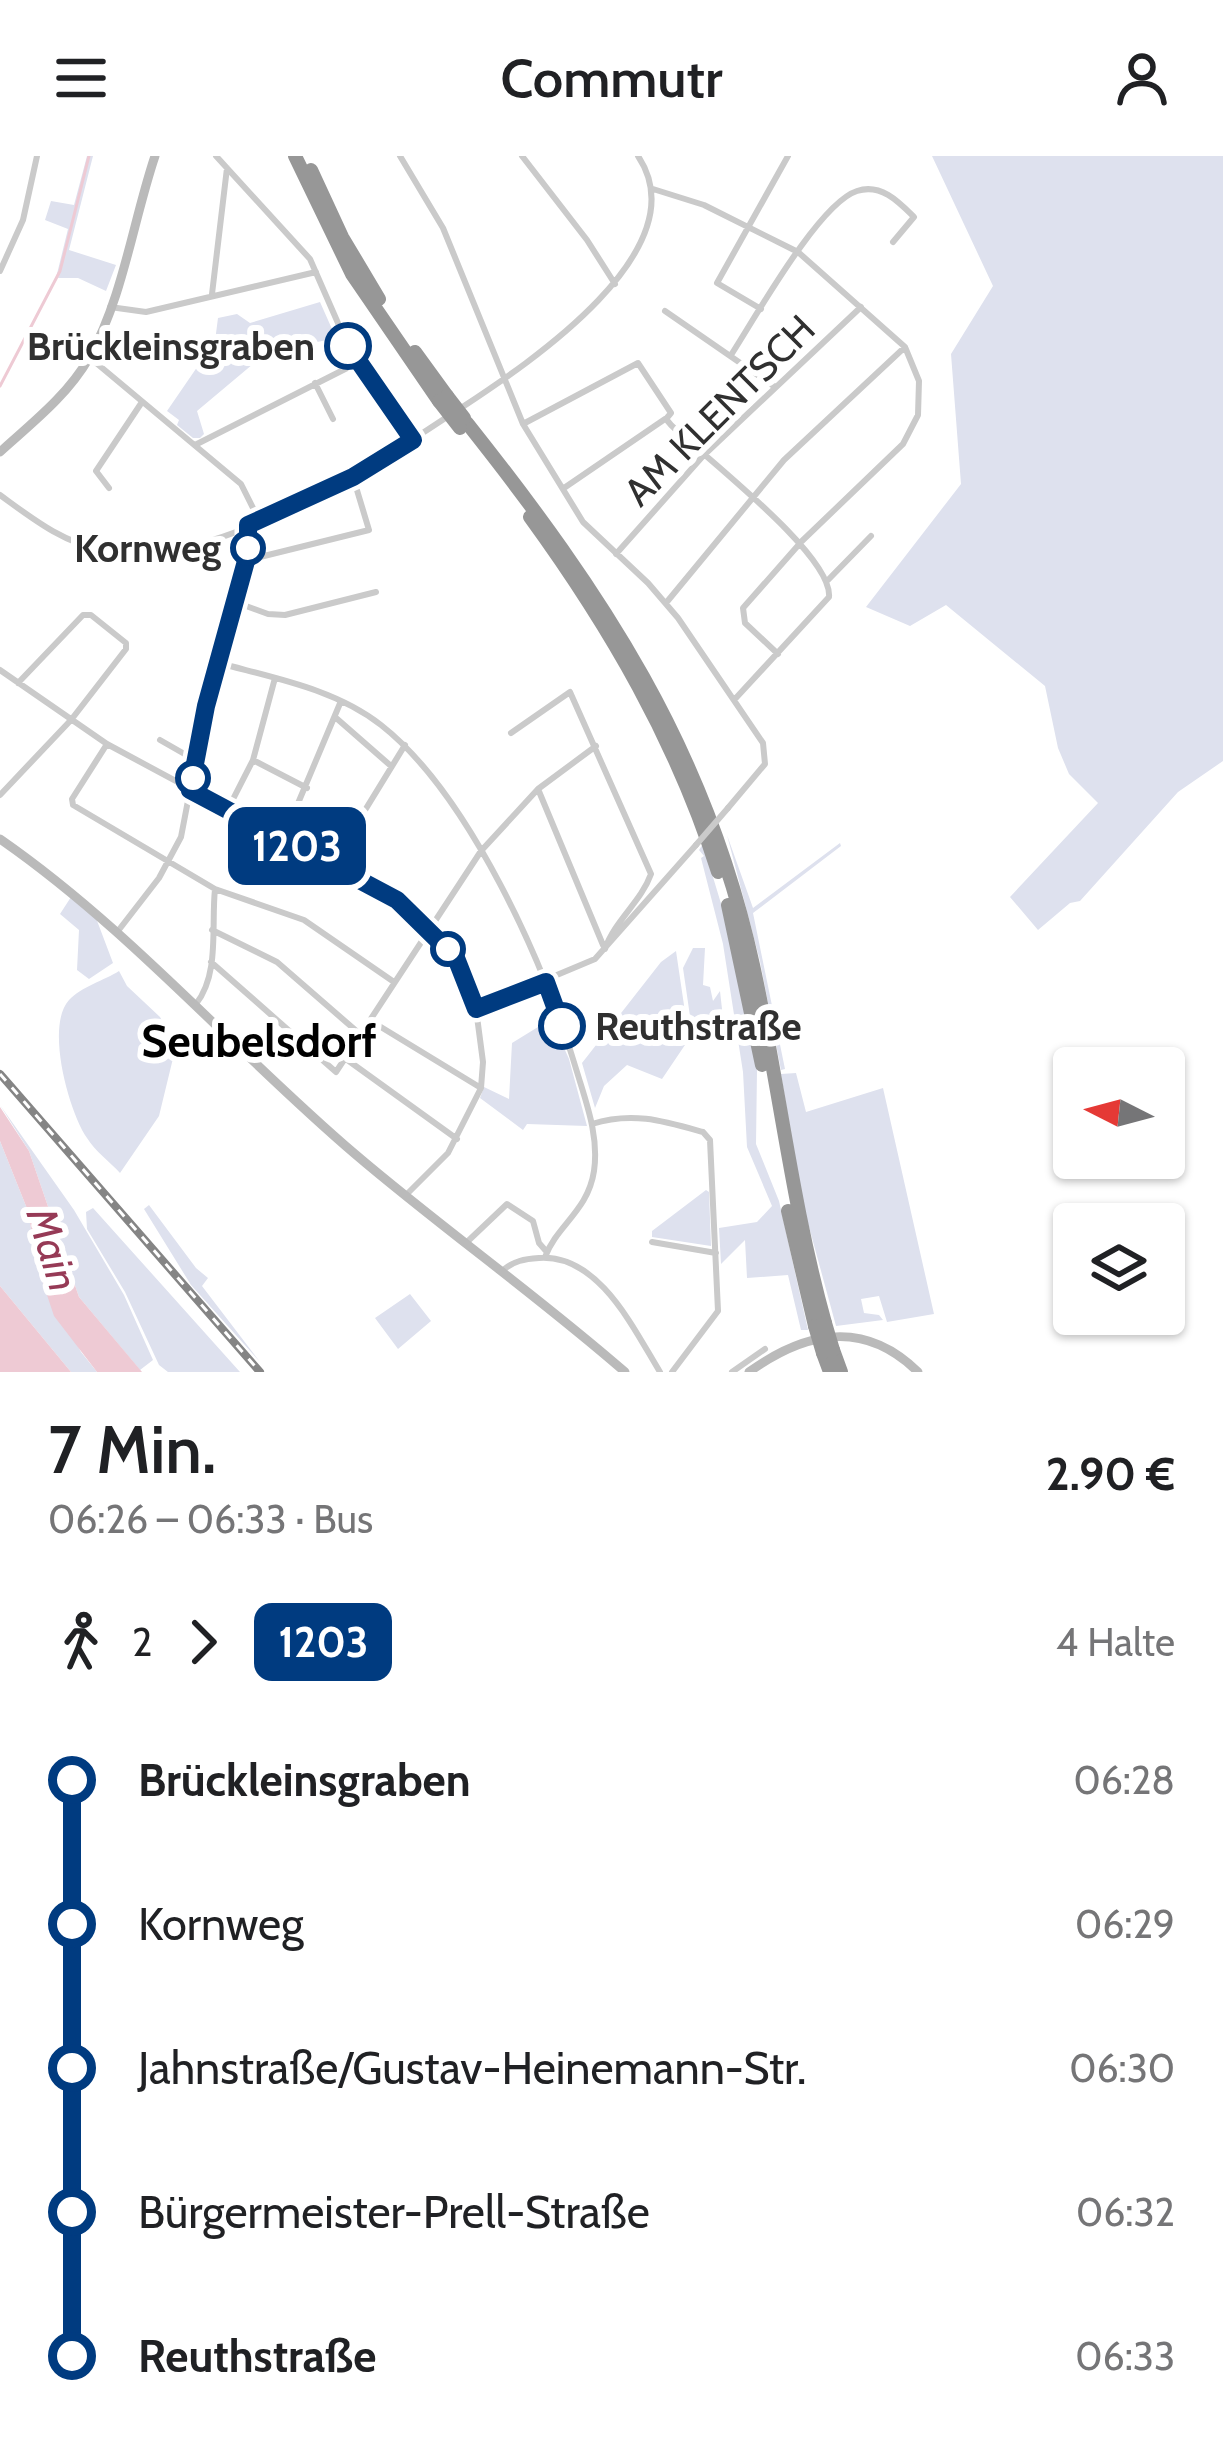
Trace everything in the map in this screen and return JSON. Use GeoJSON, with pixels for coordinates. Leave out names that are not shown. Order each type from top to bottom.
{"type":"FeatureCollection","features":[{"type":"Feature","properties":{"kind":"highway"},"geometry":{"type":"LineString","coordinates":[[296,156],[352,274],[443,399],[564,547],[613,620],[657,698],[709,815],[753,964],[830,1372]]}},
{"type":"Feature","properties":{"kind":"highway"},"geometry":{"type":"LineString","coordinates":[[305,156],[359,267],[443,399]]}},
{"type":"Feature","properties":{"kind":"highway"},"geometry":{"type":"LineString","coordinates":[[828,1352],[841,1372]]}},
{"type":"Feature","properties":{"kind":"street"},"geometry":{"type":"LineString","coordinates":[[0,271],[30,198],[37,156]]}},
{"type":"Feature","properties":{"kind":"street"},"geometry":{"type":"LineString","coordinates":[[0,452],[62,395],[89,357],[110,307],[155,156]]}},
{"type":"Feature","properties":{"kind":"street"},"geometry":{"type":"LineString","coordinates":[[216,156],[299,245],[358,362],[413,440]]}},
{"type":"Feature","properties":{"kind":"street"},"geometry":{"type":"LineString","coordinates":[[400,156],[443,228],[524,424],[583,522],[666,603],[764,742],[767,758],[605,949],[587,964],[476,1009]]}},
{"type":"Feature","properties":{"kind":"street"},"geometry":{"type":"LineString","coordinates":[[522,156],[614,284]]}},
{"type":"Feature","properties":{"kind":"street"},"geometry":{"type":"LineString","coordinates":[[0,495],[62,537],[130,554],[178,551],[353,477],[504,379],[563,334],[614,284],[640,238],[652,190],[638,156]]}},
{"type":"Feature","properties":{"kind":"street"},"geometry":{"type":"LineString","coordinates":[[760,309],[717,283],[788,156]]}},
{"type":"Feature","properties":{"kind":"street"},"geometry":{"type":"LineString","coordinates":[[212,294],[227,168]]}},
{"type":"Feature","properties":{"kind":"street"},"geometry":{"type":"LineString","coordinates":[[652,190],[704,205],[798,252],[904,347],[921,390],[916,423],[891,456],[802,541],[743,608],[745,623],[778,654]]}},
{"type":"Feature","properties":{"kind":"street"},"geometry":{"type":"LineString","coordinates":[[731,355],[832,208],[861,190],[886,194],[914,217],[893,242]]}},
{"type":"Feature","properties":{"kind":"street"},"geometry":{"type":"LineString","coordinates":[[110,307],[137,313],[316,272]]}},
{"type":"Feature","properties":{"kind":"street","name":"AM KLENTSCH"},"geometry":{"type":"LineString","coordinates":[[616,554],[703,456],[861,307]]}},
{"type":"Feature","properties":{"kind":"street"},"geometry":{"type":"LineString","coordinates":[[665,311],[775,387]]}},
{"type":"Feature","properties":{"kind":"street"},"geometry":{"type":"LineString","coordinates":[[666,603],[751,499],[838,407],[904,347]]}},
{"type":"Feature","properties":{"kind":"street"},"geometry":{"type":"LineString","coordinates":[[89,357],[241,484],[259,520]]}},
{"type":"Feature","properties":{"kind":"street"},"geometry":{"type":"LineString","coordinates":[[195,445],[358,362]]}},
{"type":"Feature","properties":{"kind":"street"},"geometry":{"type":"LineString","coordinates":[[524,424],[638,363],[669,416],[703,456],[802,541],[828,580],[826,602],[734,699]]}},
{"type":"Feature","properties":{"kind":"street"},"geometry":{"type":"LineString","coordinates":[[315,383],[333,419]]}},
{"type":"Feature","properties":{"kind":"street"},"geometry":{"type":"LineString","coordinates":[[109,488],[96,471],[142,402]]}},
{"type":"Feature","properties":{"kind":"street"},"geometry":{"type":"LineString","coordinates":[[564,488],[669,416]]}},
{"type":"Feature","properties":{"kind":"street"},"geometry":{"type":"LineString","coordinates":[[248,554],[260,557],[369,530],[353,477]]}},
{"type":"Feature","properties":{"kind":"street"},"geometry":{"type":"LineString","coordinates":[[118,931],[170,862],[181,837],[195,760],[248,554],[248,525]]}},
{"type":"Feature","properties":{"kind":"street"},"geometry":{"type":"LineString","coordinates":[[828,580],[872,536]]}},
{"type":"Feature","properties":{"kind":"street"},"geometry":{"type":"LineString","coordinates":[[235,602],[285,615],[376,592]]}},
{"type":"Feature","properties":{"kind":"street"},"geometry":{"type":"LineString","coordinates":[[0,795],[71,721],[126,643],[92,615],[83,615],[18,683]]}},
{"type":"Feature","properties":{"kind":"street"},"geometry":{"type":"LineString","coordinates":[[219,662],[341,700],[378,722],[426,770],[481,851],[546,982],[592,1124],[595,1166],[588,1195],[545,1254]]}},
{"type":"Feature","properties":{"kind":"street"},"geometry":{"type":"LineString","coordinates":[[0,670],[107,744],[397,900],[464,971],[484,1062],[481,1088],[457,1139],[407,1194]]}},
{"type":"Feature","properties":{"kind":"street"},"geometry":{"type":"LineString","coordinates":[[227,809],[253,760],[275,678]]}},
{"type":"Feature","properties":{"kind":"street"},"geometry":{"type":"LineString","coordinates":[[512,733],[570,692],[596,746],[651,874],[610,933],[605,949]]}},
{"type":"Feature","properties":{"kind":"street"},"geometry":{"type":"LineString","coordinates":[[283,839],[341,700]]}},
{"type":"Feature","properties":{"kind":"street"},"geometry":{"type":"LineString","coordinates":[[335,717],[392,766]]}},
{"type":"Feature","properties":{"kind":"street"},"geometry":{"type":"LineString","coordinates":[[160,740],[195,760]]}},
{"type":"Feature","properties":{"kind":"street"},"geometry":{"type":"LineString","coordinates":[[107,744],[71,802],[215,889],[304,920],[394,982]]}},
{"type":"Feature","properties":{"kind":"street"},"geometry":{"type":"LineString","coordinates":[[332,864],[405,746]]}},
{"type":"Feature","properties":{"kind":"street"},"geometry":{"type":"LineString","coordinates":[[211,962],[336,1072],[481,851],[538,789],[596,746]]}},
{"type":"Feature","properties":{"kind":"street"},"geometry":{"type":"LineString","coordinates":[[253,760],[307,788]]}},
{"type":"Feature","properties":{"kind":"street"},"geometry":{"type":"LineString","coordinates":[[538,789],[605,949]]}},
{"type":"Feature","properties":{"kind":"street"},"geometry":{"type":"LineString","coordinates":[[0,839],[118,931],[323,1126],[625,1372]]}},
{"type":"Feature","properties":{"kind":"street"},"geometry":{"type":"LineString","coordinates":[[196,1004],[205,993],[211,962],[215,889]]}},
{"type":"Feature","properties":{"kind":"street"},"geometry":{"type":"LineString","coordinates":[[212,931],[277,962],[361,1035]]}},
{"type":"Feature","properties":{"kind":"street"},"geometry":{"type":"LineString","coordinates":[[370,1021],[481,1088]]}},
{"type":"Feature","properties":{"kind":"street"},"geometry":{"type":"LineString","coordinates":[[346,1059],[457,1139]]}},
{"type":"Feature","properties":{"kind":"street"},"geometry":{"type":"LineString","coordinates":[[592,1124],[614,1117],[641,1117],[708,1136],[717,1315],[672,1372]]}},
{"type":"Feature","properties":{"kind":"street"},"geometry":{"type":"LineString","coordinates":[[467,1242],[507,1204],[533,1221],[545,1254]]}},
{"type":"Feature","properties":{"kind":"street"},"geometry":{"type":"LineString","coordinates":[[652,1242],[716,1252]]}},
{"type":"Feature","properties":{"kind":"street"},"geometry":{"type":"LineString","coordinates":[[503,1270],[518,1260],[545,1254],[572,1262],[591,1275],[625,1316],[660,1372]]}},
{"type":"Feature","properties":{"kind":"street"},"geometry":{"type":"LineString","coordinates":[[749,1372],[808,1341],[841,1336],[880,1344],[918,1372]]}},
{"type":"Feature","properties":{"kind":"street"},"geometry":{"type":"LineString","coordinates":[[732,1372],[765,1349]]}},
{"type":"Feature","properties":{"kind":"shaded area"},"geometry":{"type":"Polygon","coordinates":[[[87,156],[93,156],[69,250],[116,265],[106,291],[78,278],[58,278],[60,271],[56,278],[68,229],[45,220],[51,201],[74,205],[87,156]]]}},
{"type":"Feature","properties":{"kind":"shaded area"},"geometry":{"type":"Polygon","coordinates":[[[932,156],[1223,156],[1223,761],[1178,792],[1080,901],[1070,903],[1038,930],[1010,897],[1098,803],[1069,774],[1058,748],[1045,686],[946,605],[910,626],[866,607],[961,484],[951,354],[993,286],[932,156]]]}},
{"type":"Feature","properties":{"kind":"shaded area"},"geometry":{"type":"Polygon","coordinates":[[[320,302],[336,338],[266,353],[197,411],[204,434],[200,438],[177,425],[179,420],[167,411],[215,341],[218,318],[237,314],[250,323],[320,302]]]}},
{"type":"Feature","properties":{"kind":"shaded area"},"geometry":{"type":"Polygon","coordinates":[[[727,835],[753,908],[841,846],[753,913],[785,1069],[781,1070],[760,961],[727,835]]]}},
{"type":"Feature","properties":{"kind":"shaded area"},"geometry":{"type":"Polygon","coordinates":[[[703,844],[729,930],[757,1070],[756,1144],[779,1201],[808,1330],[801,1330],[788,1275],[747,1278],[745,1240],[721,1264],[719,1228],[757,1222],[772,1206],[747,1147],[743,1072],[723,944],[699,850],[703,844]]]}},
{"type":"Feature","properties":{"kind":"shaded area"},"geometry":{"type":"Polygon","coordinates":[[[71,897],[96,918],[113,963],[89,979],[77,970],[79,930],[60,914],[71,897]]]}},
{"type":"Feature","properties":{"kind":"shaded area"},"geometry":{"type":"Polygon","coordinates":[[[693,948],[705,948],[703,985],[710,987],[713,1001],[720,991],[723,1018],[691,1023],[683,968],[693,948]]]}},
{"type":"Feature","properties":{"kind":"shaded area"},"geometry":{"type":"Polygon","coordinates":[[[676,951],[689,1039],[662,1079],[627,1065],[604,1086],[595,1108],[582,1063],[661,962],[676,951]]]}},
{"type":"Feature","properties":{"kind":"shaded area"},"geometry":{"type":"Polygon","coordinates":[[[119,971],[127,986],[160,1017],[176,1046],[159,1116],[120,1173],[80,1126],[59,1048],[62,1012],[69,1000],[119,971]]]}},
{"type":"Feature","properties":{"kind":"shaded area"},"geometry":{"type":"Polygon","coordinates":[[[551,1019],[569,1059],[587,1126],[527,1124],[523,1130],[480,1098],[484,1087],[509,1099],[512,1043],[551,1019]]]}},
{"type":"Feature","properties":{"kind":"shaded area"},"geometry":{"type":"Polygon","coordinates":[[[796,1073],[806,1112],[883,1088],[934,1314],[887,1322],[879,1296],[861,1299],[864,1313],[883,1320],[836,1326],[802,1201],[781,1074],[796,1073]]]}},
{"type":"Feature","properties":{"kind":"shaded area"},"geometry":{"type":"Polygon","coordinates":[[[0,1105],[74,1210],[124,1295],[153,1360],[140,1370],[79,1297],[29,1151],[0,1105]]]}},
{"type":"Feature","properties":{"kind":"shaded area"},"geometry":{"type":"Polygon","coordinates":[[[0,1141],[28,1211],[38,1268],[81,1352],[97,1372],[71,1372],[0,1286],[0,1141]]]}},
{"type":"Feature","properties":{"kind":"shaded area"},"geometry":{"type":"Polygon","coordinates":[[[706,1190],[711,1246],[652,1237],[652,1231],[706,1190]]]}},
{"type":"Feature","properties":{"kind":"shaded area"},"geometry":{"type":"Polygon","coordinates":[[[149,1205],[208,1278],[202,1286],[260,1362],[191,1285],[144,1209],[149,1205]]]}},
{"type":"Feature","properties":{"kind":"shaded area"},"geometry":{"type":"Polygon","coordinates":[[[93,1208],[240,1372],[168,1372],[159,1365],[125,1292],[87,1229],[86,1212],[93,1208]]]}},
{"type":"Feature","properties":{"kind":"shaded area"},"geometry":{"type":"Polygon","coordinates":[[[410,1294],[431,1321],[398,1349],[375,1318],[410,1294]]]}},
{"type":"Feature","properties":{"kind":"water","name":"Main"},"geometry":{"type":"Polygon","coordinates":[[[0,1107],[29,1151],[79,1297],[142,1372],[97,1372],[54,1316],[38,1268],[28,1211],[0,1141],[0,1107]]]}},
{"type":"Feature","properties":{"kind":"water"},"geometry":{"type":"Polygon","coordinates":[[[0,1286],[71,1372],[0,1372],[0,1286]]]}},
{"type":"Feature","properties":{"kind":"waterway"},"geometry":{"type":"LineString","coordinates":[[0,386],[60,271],[89,156]]}},
{"type":"Feature","properties":{"kind":"railway"},"geometry":{"type":"LineString","coordinates":[[0,1074],[260,1372]]}},
{"type":"Feature","properties":{"kind":"bus line","name":"1203"},"geometry":{"type":"LineString","coordinates":[[348,346],[413,440],[353,477],[248,525],[248,554],[206,706],[190,790],[397,900],[456,958],[476,1009],[546,982],[562,1026]]}},
{"type":"Feature","properties":{"kind":"place","name":"Brückleinsgraben"},"geometry":{"type":"Point","coordinates":[348,346]}},
{"type":"Feature","properties":{"kind":"place","name":"Kornweg"},"geometry":{"type":"Point","coordinates":[248,548]}},
{"type":"Feature","properties":{"kind":"place","name":"Reuthstraße"},"geometry":{"type":"Point","coordinates":[562,1026]}},
{"type":"Feature","properties":{"kind":"district","name":"Seubelsdorf"},"geometry":{"type":"Point","coordinates":[259,1041]}}]}
